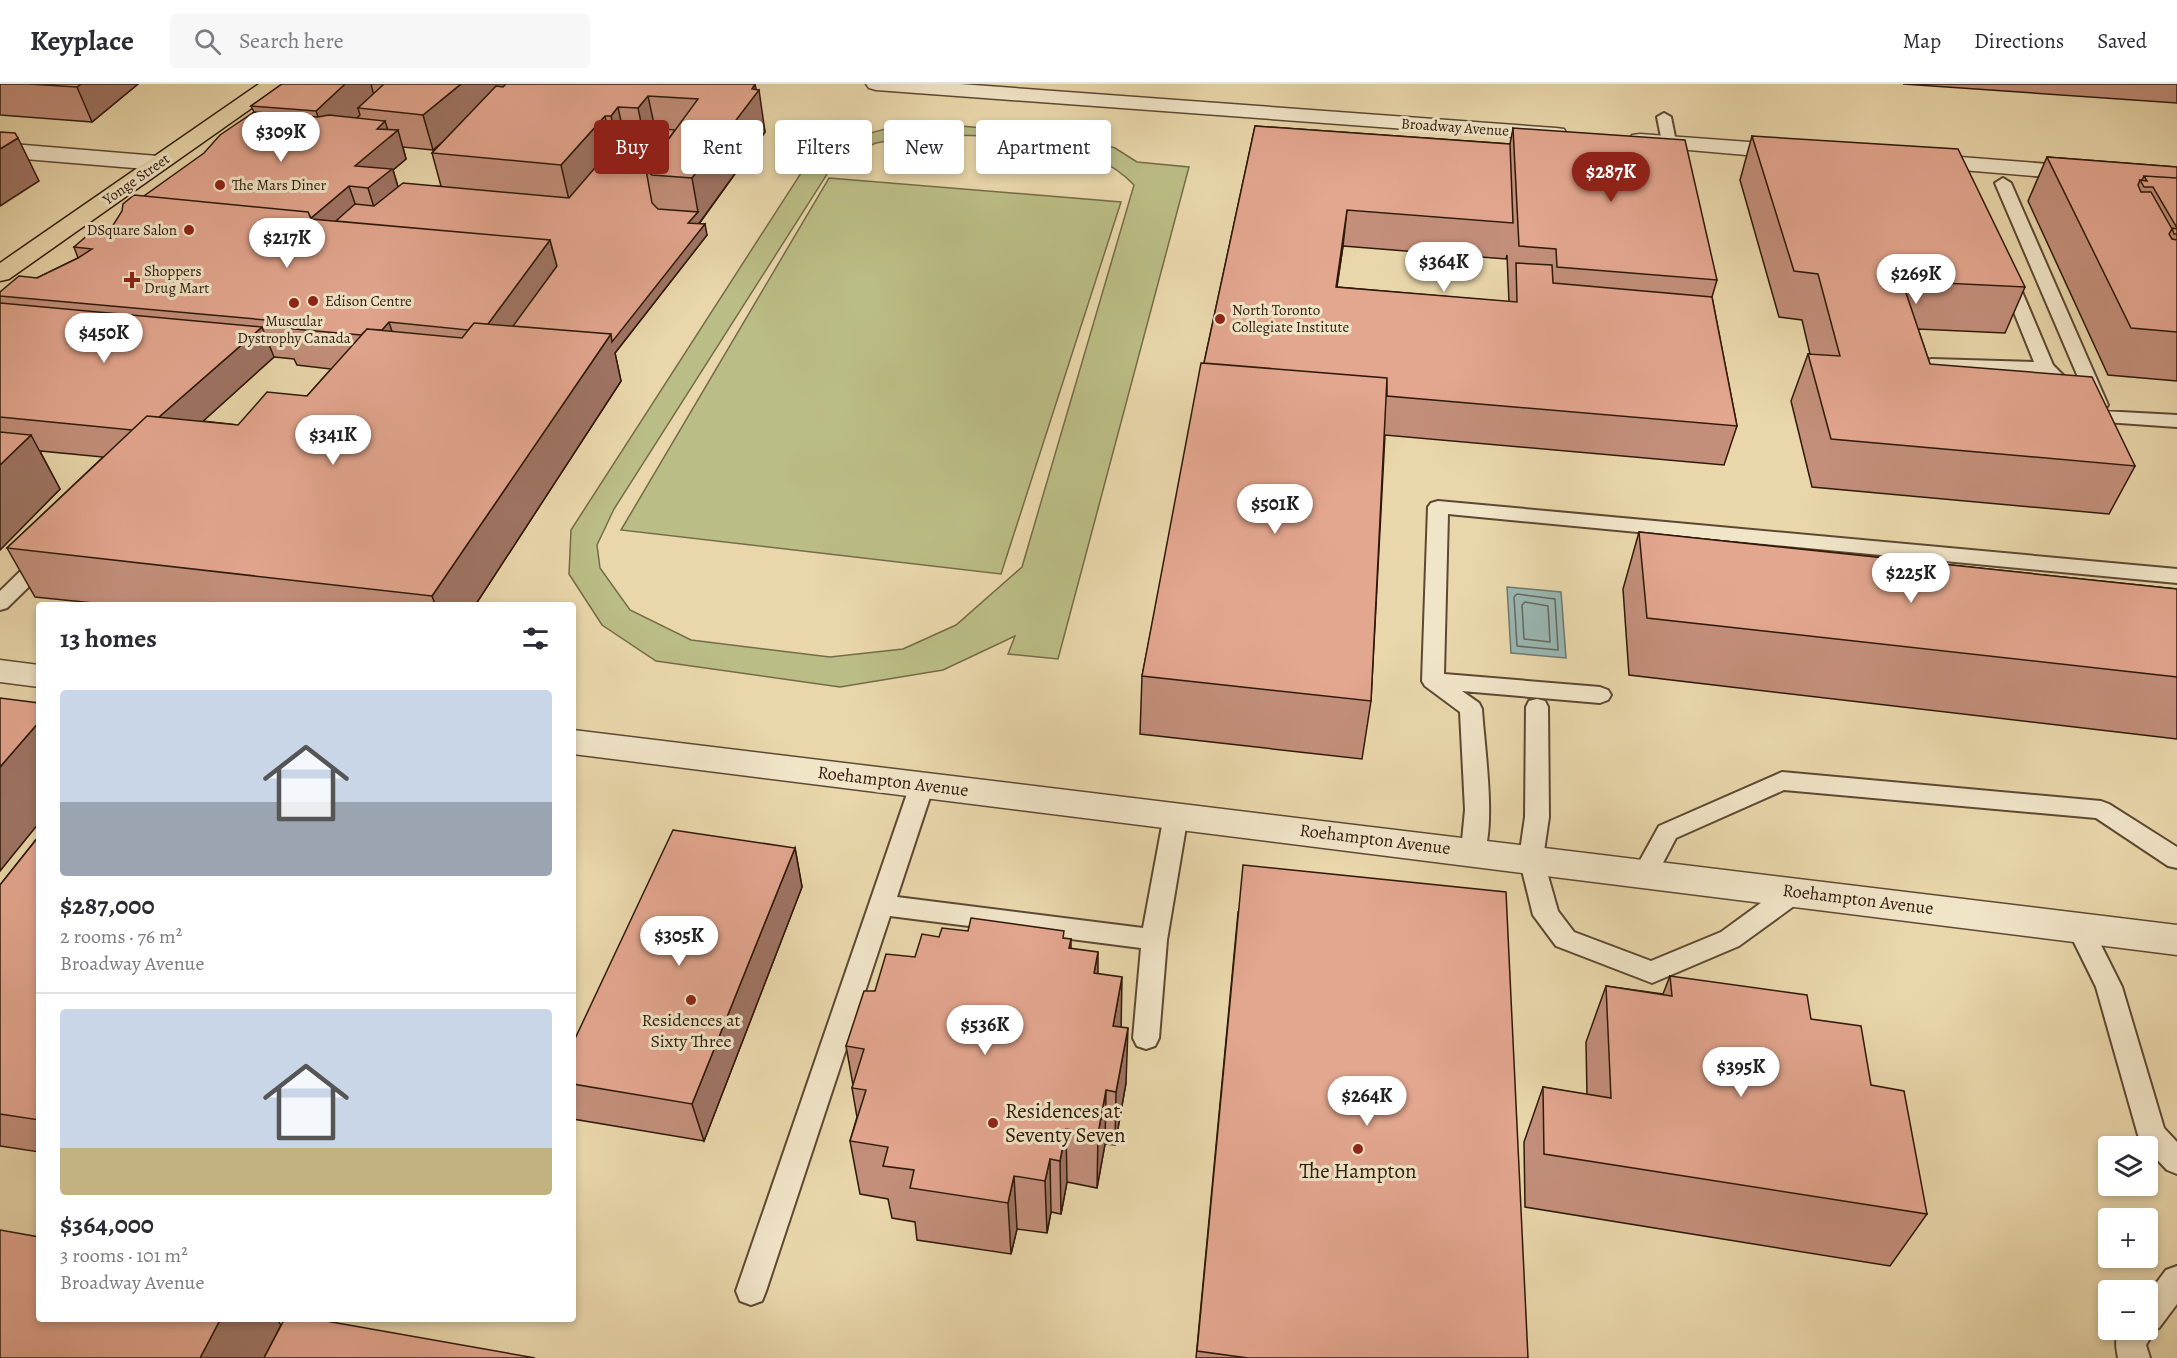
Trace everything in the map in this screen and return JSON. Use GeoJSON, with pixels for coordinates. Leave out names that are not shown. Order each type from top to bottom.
{"type":"FeatureCollection","features":[{"type":"Feature","properties":{"kind":"main road","name":"Yonge Street"},"geometry":{"type":"LineString","coordinates":[[0,274],[273,84]]}},
{"type":"Feature","properties":{"kind":"street","name":"Broadway Avenue"},"geometry":{"type":"LineString","coordinates":[[876,84],[1573,136]]}},
{"type":"Feature","properties":{"kind":"street"},"geometry":{"type":"LineString","coordinates":[[1621,139],[1816,154]]}},
{"type":"Feature","properties":{"kind":"street"},"geometry":{"type":"LineString","coordinates":[[0,150],[158,163]]}},
{"type":"Feature","properties":{"kind":"street"},"geometry":{"type":"LineString","coordinates":[[1906,160],[2177,181]]}},
{"type":"Feature","properties":{"kind":"street"},"geometry":{"type":"LineString","coordinates":[[0,671],[36,676]]}},
{"type":"Feature","properties":{"kind":"street","name":"Roehampton Avenue"},"geometry":{"type":"LineString","coordinates":[[576,742],[1531,858],[2177,940]]}},
{"type":"Feature","properties":{"kind":"lane"},"geometry":{"type":"LineString","coordinates":[[1664,117],[1669,142]]}},
{"type":"Feature","properties":{"kind":"lane"},"geometry":{"type":"LineString","coordinates":[[2003,183],[2105,417]]}},
{"type":"Feature","properties":{"kind":"lane"},"geometry":{"type":"LineString","coordinates":[[2000,258],[2045,368],[2105,417]]}},
{"type":"Feature","properties":{"kind":"lane"},"geometry":{"type":"LineString","coordinates":[[1929,381],[1932,364],[2045,368]]}},
{"type":"Feature","properties":{"kind":"lane"},"geometry":{"type":"LineString","coordinates":[[1909,376],[1960,392]]}},
{"type":"Feature","properties":{"kind":"lane"},"geometry":{"type":"LineString","coordinates":[[2065,413],[2177,421]]}},
{"type":"Feature","properties":{"kind":"lane"},"geometry":{"type":"LineString","coordinates":[[1434,681],[1438,507],[2177,576]]}},
{"type":"Feature","properties":{"kind":"lane"},"geometry":{"type":"LineString","coordinates":[[0,603],[60,544]]}},
{"type":"Feature","properties":{"kind":"lane"},"geometry":{"type":"LineString","coordinates":[[1434,681],[1599,695]]}},
{"type":"Feature","properties":{"kind":"lane"},"geometry":{"type":"LineString","coordinates":[[1434,681],[1470,708],[1477,810],[1473,851]]}},
{"type":"Feature","properties":{"kind":"lane"},"geometry":{"type":"LineString","coordinates":[[1537,707],[1537,817],[1531,858],[1546,915],[1565,939],[1653,972],[1730,939],[1796,891]]}},
{"type":"Feature","properties":{"kind":"lane"},"geometry":{"type":"LineString","coordinates":[[1645,873],[1667,832],[1782,781],[2101,810],[2177,860]]}},
{"type":"Feature","properties":{"kind":"lane"},"geometry":{"type":"LineString","coordinates":[[752,1291],[922,785]]}},
{"type":"Feature","properties":{"kind":"lane"},"geometry":{"type":"LineString","coordinates":[[1146,1038],[1154,940],[1176,815]]}},
{"type":"Feature","properties":{"kind":"lane"},"geometry":{"type":"LineString","coordinates":[[883,905],[1154,940]]}},
{"type":"Feature","properties":{"kind":"lane"},"geometry":{"type":"LineString","coordinates":[[2080,928],[2109,987],[2152,1135],[2177,1161]]}},
{"type":"Feature","properties":{"kind":"lane"},"geometry":{"type":"LineString","coordinates":[[2158,1305],[2177,1280]]}},
{"type":"Feature","properties":{"kind":"lane"},"geometry":{"type":"LineString","coordinates":[[2132,1340],[2134,1358]]}},
{"type":"Feature","properties":{"kind":"green space"},"geometry":{"type":"Polygon","coordinates":[[[964,126],[976,127],[976,136],[964,136],[964,126]]]}},
{"type":"Feature","properties":{"kind":"green space"},"geometry":{"type":"Polygon","coordinates":[[[884,130],[884,142],[872,145],[872,133],[884,130]]]}},
{"type":"Feature","properties":{"kind":"green space"},"geometry":{"type":"Polygon","coordinates":[[[1111,147],[1137,162],[1189,167],[1058,659],[1008,654],[1015,636],[943,670],[840,687],[656,661],[602,625],[569,574],[571,530],[800,174],[827,174],[614,509],[597,545],[600,568],[630,610],[691,640],[830,657],[903,649],[956,625],[1022,567],[1134,185],[1111,166],[1111,147]]]}},
{"type":"Feature","properties":{"kind":"green space"},"geometry":{"type":"Polygon","coordinates":[[[829,178],[1121,202],[1001,574],[621,530],[829,178]]]}},
{"type":"Feature","properties":{"kind":"water"},"geometry":{"type":"Polygon","coordinates":[[[1507,587],[1561,592],[1566,658],[1511,653],[1507,587]]]}},
{"type":"Feature","properties":{"kind":"building"},"geometry":{"type":"Polygon","coordinates":[[[29,84],[81,84],[77,87],[29,84]]]}},
{"type":"Feature","properties":{"kind":"building"},"geometry":{"type":"Polygon","coordinates":[[[282,84],[345,84],[316,111],[251,106],[282,84]]]}},
{"type":"Feature","properties":{"kind":"building"},"geometry":{"type":"Polygon","coordinates":[[[384,84],[461,84],[423,115],[358,108],[384,84]]]}},
{"type":"Feature","properties":{"kind":"building"},"geometry":{"type":"Polygon","coordinates":[[[506,84],[755,84],[752,89],[759,90],[736,120],[683,120],[698,99],[648,96],[638,108],[618,107],[611,116],[594,120],[594,128],[561,165],[432,153],[496,86],[503,87],[506,84]]]}},
{"type":"Feature","properties":{"kind":"building"},"geometry":{"type":"Polygon","coordinates":[[[254,112],[318,117],[329,115],[385,121],[377,129],[398,130],[355,166],[392,169],[368,188],[349,186],[311,218],[308,212],[144,196],[204,153],[220,135],[254,112]]]}},
{"type":"Feature","properties":{"kind":"building"},"geometry":{"type":"Polygon","coordinates":[[[681,122],[681,174],[695,174],[692,178],[651,174],[669,174],[669,139],[681,122]]]}},
{"type":"Feature","properties":{"kind":"building","name":"North Toronto Collegiate Institute"},"geometry":{"type":"Polygon","coordinates":[[[1255,126],[1510,144],[1513,223],[1347,210],[1336,287],[1517,302],[1516,263],[1552,265],[1553,283],[1712,297],[1737,426],[1387,396],[1387,378],[1204,363],[1255,126]]]}},
{"type":"Feature","properties":{"kind":"building"},"geometry":{"type":"Polygon","coordinates":[[[1513,128],[1685,140],[1717,280],[1557,267],[1556,249],[1519,246],[1513,128]]]}},
{"type":"Feature","properties":{"kind":"building"},"geometry":{"type":"Polygon","coordinates":[[[669,129],[675,130],[669,138],[669,129]]]}},
{"type":"Feature","properties":{"kind":"building"},"geometry":{"type":"Polygon","coordinates":[[[0,132],[15,133],[18,138],[0,149],[0,132]]]}},
{"type":"Feature","properties":{"kind":"building"},"geometry":{"type":"Polygon","coordinates":[[[1752,136],[1958,149],[2025,287],[1902,281],[1930,364],[2092,377],[2135,466],[1831,439],[1808,354],[1840,356],[1818,274],[1794,271],[1752,136]]]}},
{"type":"Feature","properties":{"kind":"building"},"geometry":{"type":"Polygon","coordinates":[[[2047,157],[2177,167],[2177,178],[2144,176],[2138,185],[2141,192],[2151,192],[2172,229],[2169,234],[2172,239],[2177,240],[2177,332],[2131,328],[2047,157]]]}},
{"type":"Feature","properties":{"kind":"building"},"geometry":{"type":"Polygon","coordinates":[[[594,169],[594,174],[647,174],[652,203],[658,209],[698,212],[688,223],[705,224],[612,342],[611,334],[513,326],[557,266],[550,240],[336,221],[355,204],[374,206],[403,183],[569,198],[594,169]]]}},
{"type":"Feature","properties":{"kind":"building"},"geometry":{"type":"Polygon","coordinates":[[[2144,176],[2177,178],[2177,228],[2153,187],[2144,187],[2140,180],[2147,181],[2144,176]]]}},
{"type":"Feature","properties":{"kind":"building"},"geometry":{"type":"Polygon","coordinates":[[[134,195],[308,212],[311,219],[550,240],[488,324],[474,323],[468,330],[389,322],[382,330],[367,329],[361,335],[282,328],[288,322],[0,296],[0,292],[19,276],[37,278],[92,249],[74,247],[89,234],[107,235],[122,211],[123,204],[134,195]]]}},
{"type":"Feature","properties":{"kind":"building"},"geometry":{"type":"Polygon","coordinates":[[[0,303],[262,327],[159,417],[147,416],[132,430],[0,417],[0,303]]]}},
{"type":"Feature","properties":{"kind":"building"},"geometry":{"type":"Polygon","coordinates":[[[474,323],[611,334],[432,596],[7,548],[147,416],[238,425],[267,392],[307,396],[367,329],[462,338],[474,323]]]}},
{"type":"Feature","properties":{"kind":"building"},"geometry":{"type":"Polygon","coordinates":[[[1201,363],[1387,378],[1371,701],[1142,676],[1201,363]]]}},
{"type":"Feature","properties":{"kind":"building"},"geometry":{"type":"Polygon","coordinates":[[[0,432],[31,435],[0,465],[0,432]]]}},
{"type":"Feature","properties":{"kind":"building"},"geometry":{"type":"Polygon","coordinates":[[[1639,532],[2177,589],[2177,677],[1647,618],[1639,532]]]}},
{"type":"Feature","properties":{"kind":"building"},"geometry":{"type":"Polygon","coordinates":[[[0,698],[36,703],[36,725],[0,767],[0,698]]]}},
{"type":"Feature","properties":{"kind":"building","name":"Residences at Sixty Three"},"geometry":{"type":"Polygon","coordinates":[[[673,830],[795,848],[692,1104],[576,1085],[576,1037],[673,830]]]}},
{"type":"Feature","properties":{"kind":"building"},"geometry":{"type":"Polygon","coordinates":[[[36,840],[36,1120],[0,1114],[0,885],[36,840]]]}},
{"type":"Feature","properties":{"kind":"building","name":"The Hampton"},"geometry":{"type":"Polygon","coordinates":[[[1243,865],[1506,892],[1528,1358],[1248,1358],[1197,1351],[1243,865]]]}},
{"type":"Feature","properties":{"kind":"building","name":"Residences at Seventy Seven"},"geometry":{"type":"Polygon","coordinates":[[[971,918],[1064,931],[1063,938],[1071,939],[1069,948],[1098,952],[1094,973],[1122,977],[1113,1026],[1128,1028],[1116,1092],[1106,1090],[1098,1134],[1066,1129],[1060,1161],[1050,1159],[1045,1181],[1014,1176],[1008,1203],[910,1188],[914,1170],[883,1166],[888,1147],[850,1141],[866,1090],[852,1088],[864,1049],[846,1046],[864,991],[875,991],[886,954],[915,957],[922,934],[939,937],[942,928],[968,931],[971,918]]]}},
{"type":"Feature","properties":{"kind":"building"},"geometry":{"type":"Polygon","coordinates":[[[1670,976],[1807,995],[1811,1019],[1861,1026],[1871,1085],[1904,1091],[1927,1214],[1544,1154],[1543,1087],[1611,1098],[1606,986],[1672,996],[1670,976]]]}},
{"type":"Feature","properties":{"kind":"building"},"geometry":{"type":"Polygon","coordinates":[[[0,1230],[36,1236],[36,1322],[219,1322],[200,1358],[0,1358],[0,1230]]]}},
{"type":"Feature","properties":{"kind":"building"},"geometry":{"type":"Polygon","coordinates":[[[283,1322],[332,1322],[535,1358],[264,1358],[283,1322]]]}},
{"type":"Feature","properties":{"kind":"place","name":"The Mars Diner"},"geometry":{"type":"Point","coordinates":[220,185]}},
{"type":"Feature","properties":{"kind":"place","name":"DSquare Salon"},"geometry":{"type":"Point","coordinates":[189,230]}},
{"type":"Feature","properties":{"kind":"place","name":"Shoppers Drug Mart"},"geometry":{"type":"Point","coordinates":[132,280]}},
{"type":"Feature","properties":{"kind":"place","name":"Edison Centre"},"geometry":{"type":"Point","coordinates":[313,301]}},
{"type":"Feature","properties":{"kind":"place","name":"Muscular Dystrophy Canada"},"geometry":{"type":"Point","coordinates":[294,303]}},
{"type":"Feature","properties":{"kind":"place","name":"North Toronto Collegiate Institute"},"geometry":{"type":"Point","coordinates":[1220,319]}},
{"type":"Feature","properties":{"kind":"place","name":"Residences at Sixty Three"},"geometry":{"type":"Point","coordinates":[691,1000]}},
{"type":"Feature","properties":{"kind":"place","name":"Residences at Seventy Seven"},"geometry":{"type":"Point","coordinates":[993,1123]}},
{"type":"Feature","properties":{"kind":"place","name":"The Hampton"},"geometry":{"type":"Point","coordinates":[1358,1149]}}]}
